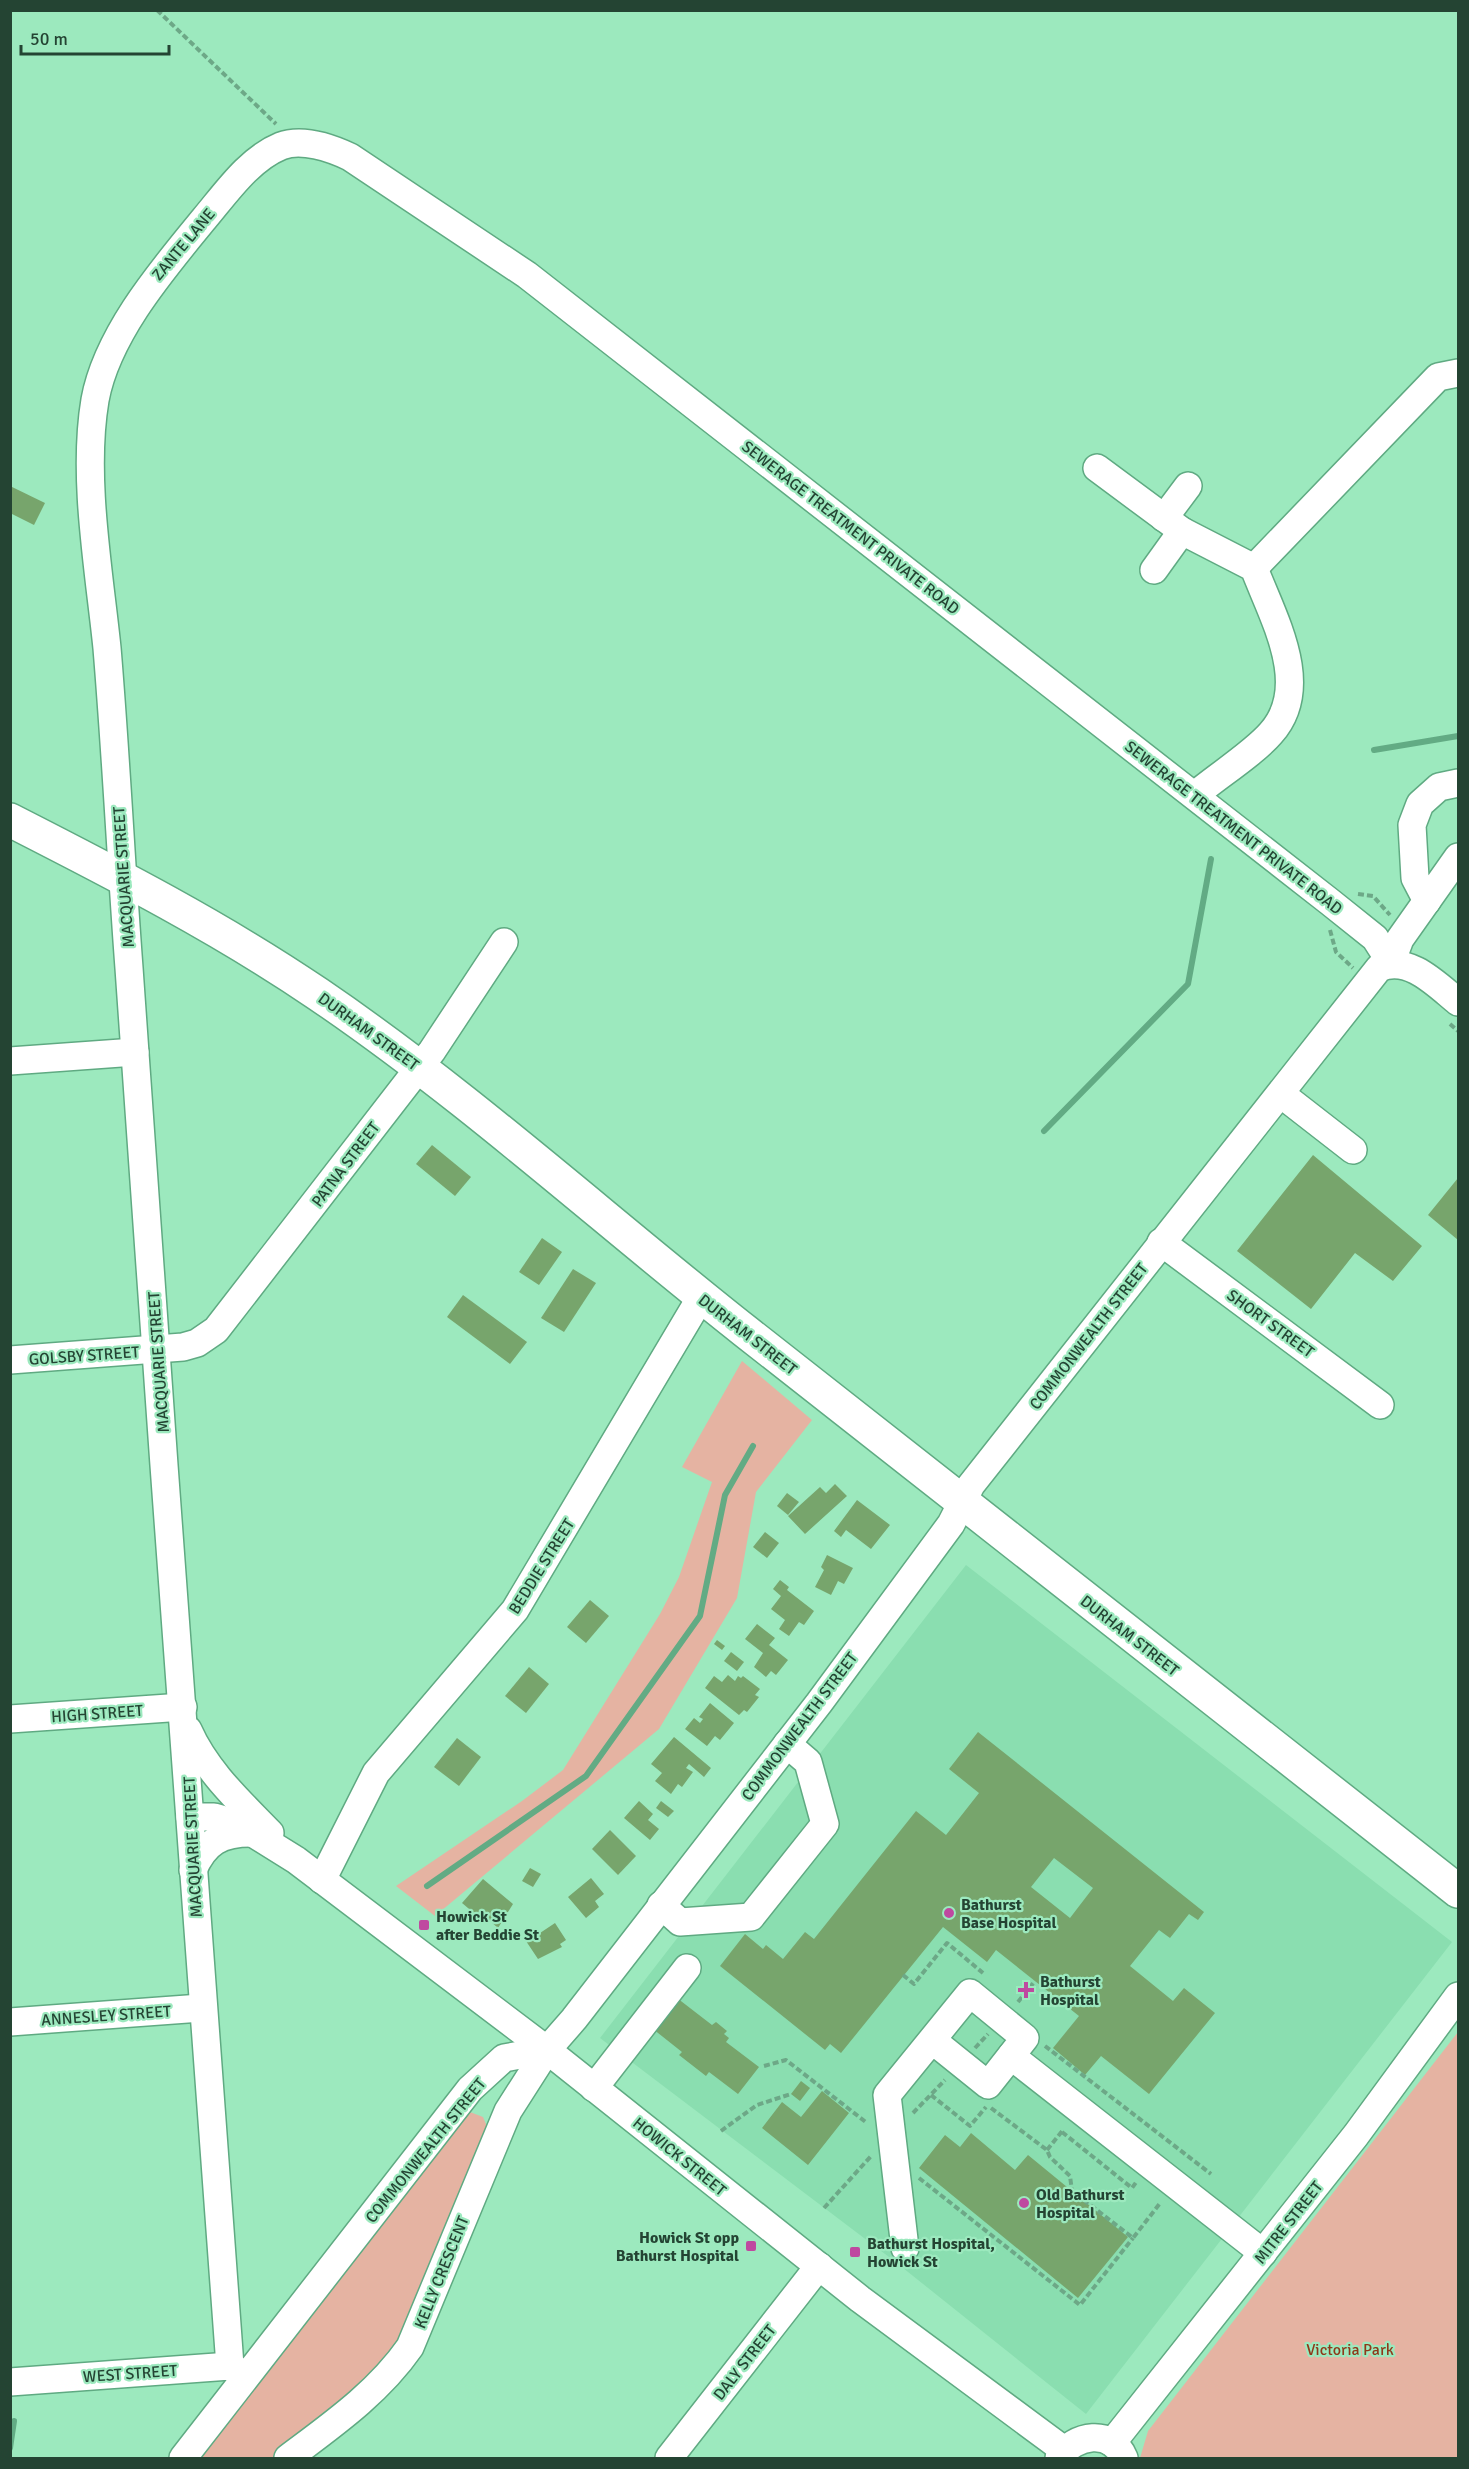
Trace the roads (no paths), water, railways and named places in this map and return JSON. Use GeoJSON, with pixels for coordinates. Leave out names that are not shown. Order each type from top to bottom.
{"type":"FeatureCollection","features":[{"type":"Feature","properties":{"kind":"main road","name":"DURHAM STREET"},"geometry":{"type":"LineString","coordinates":[[10,820],[123,877],[225,935],[318,994],[418,1067],[701,1297],[1458,1891]]}},
{"type":"Feature","properties":{"kind":"street","name":"ZANTE LANE"},"geometry":{"type":"LineString","coordinates":[[108,361],[149,286],[242,173],[277,135]]}},
{"type":"Feature","properties":{"kind":"street","name":"SEWERAGE TREATMENT PRIVATE ROAD"},"geometry":{"type":"LineString","coordinates":[[277,135],[297,144],[332,148],[350,157],[527,275],[1330,902],[1375,938],[1391,963]]}},
{"type":"Feature","properties":{"kind":"street","name":"MACQUARIE STREET"},"geometry":{"type":"LineString","coordinates":[[108,361],[95,401],[90,463],[111,695],[158,1349],[190,1806],[201,2008],[238,2371]]}},
{"type":"Feature","properties":{"kind":"street"},"geometry":{"type":"LineString","coordinates":[[1254,568],[1438,377],[1458,373]]}},
{"type":"Feature","properties":{"kind":"street"},"geometry":{"type":"LineString","coordinates":[[1097,468],[1173,524],[1254,568],[1284,648],[1291,685],[1287,707],[1271,733],[1195,795]]}},
{"type":"Feature","properties":{"kind":"street"},"geometry":{"type":"LineString","coordinates":[[1154,570],[1188,486]]}},
{"type":"Feature","properties":{"kind":"street"},"geometry":{"type":"LineString","coordinates":[[1427,901],[1415,878],[1412,825],[1420,804],[1433,792],[1439,787],[1458,783]]}},
{"type":"Feature","properties":{"kind":"street"},"geometry":{"type":"LineString","coordinates":[[1458,857],[1400,939],[1391,963],[1404,964],[1425,976],[1458,1002]]}},
{"type":"Feature","properties":{"kind":"street","name":"PATNA STREET"},"geometry":{"type":"LineString","coordinates":[[158,1349],[197,1343],[223,1324],[418,1067],[504,942]]}},
{"type":"Feature","properties":{"kind":"street","name":"COMMONWEALTH STREET"},"geometry":{"type":"LineString","coordinates":[[183,2458],[238,2371],[470,2089],[504,2058],[547,2050],[787,1744],[951,1524],[977,1478],[1379,968],[1391,963]]}},
{"type":"Feature","properties":{"kind":"street"},"geometry":{"type":"LineString","coordinates":[[10,1061],[135,1053]]}},
{"type":"Feature","properties":{"kind":"street"},"geometry":{"type":"LineString","coordinates":[[1281,1094],[1353,1150]]}},
{"type":"Feature","properties":{"kind":"street","name":"SHORT STREET"},"geometry":{"type":"LineString","coordinates":[[1161,1242],[1380,1405]]}},
{"type":"Feature","properties":{"kind":"street","name":"BEDDIE STREET"},"geometry":{"type":"LineString","coordinates":[[322,1880],[376,1773],[515,1610],[701,1297]]}},
{"type":"Feature","properties":{"kind":"street","name":"GOLSBY STREET"},"geometry":{"type":"LineString","coordinates":[[10,1360],[158,1349]]}},
{"type":"Feature","properties":{"kind":"street","name":"HOWICK STREET"},"geometry":{"type":"LineString","coordinates":[[183,1713],[203,1759],[296,1860]]}},
{"type":"Feature","properties":{"kind":"street","name":"HIGH STREET"},"geometry":{"type":"LineString","coordinates":[[10,1719],[183,1713]]}},
{"type":"Feature","properties":{"kind":"street"},"geometry":{"type":"LineString","coordinates":[[661,1905],[680,1922],[751,1917],[825,1824],[808,1762],[787,1744]]}},
{"type":"Feature","properties":{"kind":"street"},"geometry":{"type":"LineString","coordinates":[[190,1806],[218,1794],[240,1801]]}},
{"type":"Feature","properties":{"kind":"street","name":"HOWICK STREET"},"geometry":{"type":"LineString","coordinates":[[190,1806],[251,1833],[296,1860],[547,2050],[1061,2454]]}},
{"type":"Feature","properties":{"kind":"street"},"geometry":{"type":"LineString","coordinates":[[193,1870],[199,1856],[212,1841],[228,1834],[251,1833]]}},
{"type":"Feature","properties":{"kind":"street"},"geometry":{"type":"LineString","coordinates":[[594,2088],[687,1968]]}},
{"type":"Feature","properties":{"kind":"street"},"geometry":{"type":"LineString","coordinates":[[905,2248],[882,2130],[887,2095],[970,1993],[1025,2038],[988,2085],[932,2040]]}},
{"type":"Feature","properties":{"kind":"street","name":"MITRE STREET"},"geometry":{"type":"LineString","coordinates":[[1118,2451],[1263,2253],[1356,2135],[1458,1996]]}},
{"type":"Feature","properties":{"kind":"street","name":"ANNESLEY STREET"},"geometry":{"type":"LineString","coordinates":[[10,2022],[201,2008]]}},
{"type":"Feature","properties":{"kind":"street","name":"KELLY CRESCENT"},"geometry":{"type":"LineString","coordinates":[[288,2458],[379,2386],[410,2347],[508,2110],[547,2050]]}},
{"type":"Feature","properties":{"kind":"street"},"geometry":{"type":"LineString","coordinates":[[1011,2056],[1263,2253]]}},
{"type":"Feature","properties":{"kind":"street"},"geometry":{"type":"LineString","coordinates":[[470,2089],[508,2110]]}},
{"type":"Feature","properties":{"kind":"street","name":"DALY STREET"},"geometry":{"type":"LineString","coordinates":[[669,2458],[819,2266]]}},
{"type":"Feature","properties":{"kind":"street","name":"WEST STREET"},"geometry":{"type":"LineString","coordinates":[[10,2382],[238,2371]]}},
{"type":"Feature","properties":{"kind":"street"},"geometry":{"type":"LineString","coordinates":[[1061,2454],[1074,2442],[1086,2438],[1100,2438],[1118,2451]]}},
{"type":"Feature","properties":{"kind":"waterway"},"geometry":{"type":"LineString","coordinates":[[1374,750],[1458,736]]}},
{"type":"Feature","properties":{"kind":"waterway"},"geometry":{"type":"LineString","coordinates":[[1044,1131],[1188,984],[1211,859]]}},
{"type":"Feature","properties":{"kind":"waterway"},"geometry":{"type":"LineString","coordinates":[[427,1886],[586,1776],[700,1616],[725,1495],[753,1446]]}},
{"type":"Feature","properties":{"kind":"waterway"},"geometry":{"type":"LineString","coordinates":[[10,2448],[14,2421]]}},
{"type":"Feature","properties":{"kind":"place","name":"Bathurst Base Hospital"},"geometry":{"type":"Point","coordinates":[949,1913]}},
{"type":"Feature","properties":{"kind":"place","name":"Howick St after Beddie St"},"geometry":{"type":"Point","coordinates":[424,1925]}},
{"type":"Feature","properties":{"kind":"place","name":"Bathurst Hospital"},"geometry":{"type":"Point","coordinates":[1026,1990]}},
{"type":"Feature","properties":{"kind":"place","name":"Old Bathurst Hospital"},"geometry":{"type":"Point","coordinates":[1024,2203]}},
{"type":"Feature","properties":{"kind":"place","name":"Howick St opp Bathurst Hospital"},"geometry":{"type":"Point","coordinates":[751,2246]}},
{"type":"Feature","properties":{"kind":"place","name":"Bathurst Hospital, Howick St"},"geometry":{"type":"Point","coordinates":[855,2252]}},
{"type":"Feature","properties":{"kind":"park label","name":"Victoria Park"},"geometry":{"type":"Point","coordinates":[1350,2349]}}]}
